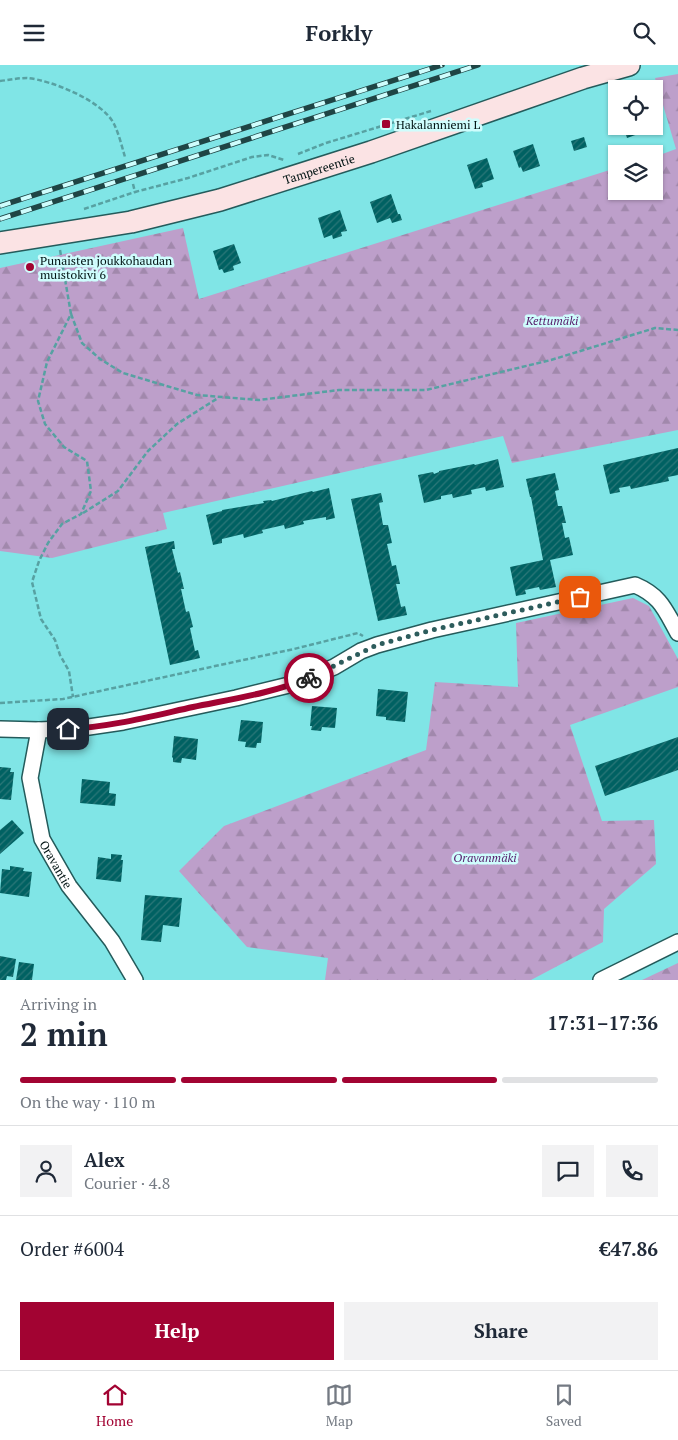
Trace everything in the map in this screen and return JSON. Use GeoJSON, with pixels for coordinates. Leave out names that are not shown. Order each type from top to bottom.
{"type":"FeatureCollection","features":[{"type":"Feature","properties":{"kind":"main road","name":"Tampereentie"},"geometry":{"type":"LineString","coordinates":[[0,243],[131,222],[220,200],[371,152],[556,87],[629,65]]}},
{"type":"Feature","properties":{"kind":"street"},"geometry":{"type":"LineString","coordinates":[[0,729],[82,728],[123,722],[293,684],[334,667],[361,651],[377,645],[442,628],[635,585],[658,597],[678,633]]}},
{"type":"Feature","properties":{"kind":"street","name":"Oravantie"},"geometry":{"type":"LineString","coordinates":[[39,730],[30,778],[42,839],[69,886],[112,941],[134,980]]}},
{"type":"Feature","properties":{"kind":"street"},"geometry":{"type":"LineString","coordinates":[[601,980],[678,942]]}},
{"type":"Feature","properties":{"kind":"path"},"geometry":{"type":"LineString","coordinates":[[0,81],[27,78],[74,92],[97,105],[114,123],[125,157]]}},
{"type":"Feature","properties":{"kind":"path"},"geometry":{"type":"LineString","coordinates":[[115,200],[135,192],[188,178],[252,157],[268,155],[285,160]]}},
{"type":"Feature","properties":{"kind":"path"},"geometry":{"type":"LineString","coordinates":[[133,184],[135,192]]}},
{"type":"Feature","properties":{"kind":"path"},"geometry":{"type":"LineString","coordinates":[[60,248],[71,314],[82,343],[100,359],[123,373],[197,395],[259,399],[339,390],[426,389],[551,360],[654,328],[678,330]]}},
{"type":"Feature","properties":{"kind":"path"},"geometry":{"type":"LineString","coordinates":[[71,314],[47,362],[38,401],[45,424],[64,447],[87,461],[91,491],[81,513]]}},
{"type":"Feature","properties":{"kind":"path"},"geometry":{"type":"LineString","coordinates":[[73,697],[69,671],[60,655],[55,640],[41,619],[32,582],[39,561],[48,543],[62,524],[118,491],[148,451],[177,424],[219,397]]}},
{"type":"Feature","properties":{"kind":"path"},"geometry":{"type":"LineString","coordinates":[[0,703],[63,699],[294,649],[358,633],[377,645]]}},
{"type":"Feature","properties":{"kind":"green space","name":"Kettumäki"},"geometry":{"type":"Polygon","coordinates":[[[678,74],[678,430],[512,463],[503,436],[163,513],[167,529],[52,558],[0,551],[0,268],[183,228],[199,299],[608,171],[608,200],[663,200],[663,154],[676,149],[663,105],[663,80],[656,80],[655,78],[678,74]]]}},
{"type":"Feature","properties":{"kind":"green space","name":"Oravanmäki"},"geometry":{"type":"Polygon","coordinates":[[[633,598],[649,606],[678,659],[678,687],[570,725],[602,821],[654,820],[656,864],[604,909],[603,942],[531,980],[325,980],[328,958],[247,947],[179,871],[224,826],[426,750],[435,682],[518,687],[516,623],[633,598]]]}},
{"type":"Feature","properties":{"kind":"green space"},"geometry":{"type":"Polygon","coordinates":[[[678,963],[678,980],[642,980],[678,963]]]}},
{"type":"Feature","properties":{"kind":"building"},"geometry":{"type":"Polygon","coordinates":[[[584,137],[587,147],[574,151],[571,141],[584,137]]]}},
{"type":"Feature","properties":{"kind":"building"},"geometry":{"type":"Polygon","coordinates":[[[533,144],[540,166],[523,172],[521,167],[519,168],[513,151],[533,144]]]}},
{"type":"Feature","properties":{"kind":"building"},"geometry":{"type":"Polygon","coordinates":[[[487,158],[494,179],[482,183],[483,187],[475,189],[467,165],[487,158]]]}},
{"type":"Feature","properties":{"kind":"building"},"geometry":{"type":"Polygon","coordinates":[[[391,194],[402,220],[392,223],[390,218],[377,223],[370,202],[391,194]]]}},
{"type":"Feature","properties":{"kind":"building"},"geometry":{"type":"Polygon","coordinates":[[[340,210],[347,231],[341,232],[342,236],[333,239],[332,235],[324,238],[318,218],[340,210]]]}},
{"type":"Feature","properties":{"kind":"building"},"geometry":{"type":"Polygon","coordinates":[[[234,244],[241,263],[233,266],[234,270],[224,273],[222,269],[219,270],[213,251],[234,244]]]}},
{"type":"Feature","properties":{"kind":"building"},"geometry":{"type":"Polygon","coordinates":[[[678,448],[678,475],[668,477],[669,481],[631,489],[630,486],[619,488],[620,492],[610,494],[603,465],[678,448]]]}},
{"type":"Feature","properties":{"kind":"building"},"geometry":{"type":"Polygon","coordinates":[[[498,459],[504,487],[486,491],[485,487],[471,490],[472,494],[453,498],[452,494],[441,496],[441,499],[424,503],[418,475],[433,472],[434,474],[439,471],[498,459]]]}},
{"type":"Feature","properties":{"kind":"building"},"geometry":{"type":"Polygon","coordinates":[[[555,473],[559,490],[555,491],[558,506],[562,506],[566,523],[562,523],[565,538],[569,537],[573,555],[550,560],[556,587],[540,590],[539,587],[525,590],[526,594],[516,596],[510,567],[543,560],[526,479],[555,473]]]}},
{"type":"Feature","properties":{"kind":"building"},"geometry":{"type":"Polygon","coordinates":[[[329,488],[335,518],[326,520],[326,517],[303,521],[304,524],[285,529],[284,525],[262,530],[263,533],[244,538],[243,534],[222,539],[222,543],[213,545],[206,515],[329,488]]]}},
{"type":"Feature","properties":{"kind":"building"},"geometry":{"type":"Polygon","coordinates":[[[381,493],[383,502],[379,503],[383,525],[388,525],[392,543],[387,544],[392,566],[396,565],[400,584],[396,584],[401,607],[405,606],[407,615],[378,621],[351,499],[381,493]]]}},
{"type":"Feature","properties":{"kind":"building"},"geometry":{"type":"Polygon","coordinates":[[[174,541],[175,549],[172,549],[184,589],[181,589],[186,612],[189,611],[193,627],[190,628],[195,651],[198,650],[200,658],[170,665],[145,547],[174,541]]]}},
{"type":"Feature","properties":{"kind":"building"},"geometry":{"type":"Polygon","coordinates":[[[378,689],[408,692],[405,722],[386,720],[386,717],[376,716],[378,689]]]}},
{"type":"Feature","properties":{"kind":"building"},"geometry":{"type":"Polygon","coordinates":[[[312,706],[337,708],[335,728],[322,727],[321,731],[311,730],[312,706]]]}},
{"type":"Feature","properties":{"kind":"building"},"geometry":{"type":"Polygon","coordinates":[[[241,720],[263,722],[261,743],[257,743],[256,748],[245,747],[246,742],[238,741],[241,720]]]}},
{"type":"Feature","properties":{"kind":"building"},"geometry":{"type":"Polygon","coordinates":[[[174,736],[198,739],[196,760],[182,758],[181,763],[173,762],[174,736]]]}},
{"type":"Feature","properties":{"kind":"building"},"geometry":{"type":"Polygon","coordinates":[[[678,737],[678,770],[605,796],[595,766],[678,737]]]}},
{"type":"Feature","properties":{"kind":"building"},"geometry":{"type":"Polygon","coordinates":[[[0,767],[11,768],[10,772],[14,772],[11,800],[0,799],[0,767]]]}},
{"type":"Feature","properties":{"kind":"building"},"geometry":{"type":"Polygon","coordinates":[[[82,779],[110,782],[109,793],[116,794],[115,806],[80,803],[82,779]]]}},
{"type":"Feature","properties":{"kind":"building"},"geometry":{"type":"Polygon","coordinates":[[[12,820],[24,833],[0,854],[0,830],[12,820]]]}},
{"type":"Feature","properties":{"kind":"building"},"geometry":{"type":"Polygon","coordinates":[[[111,854],[122,855],[121,882],[96,879],[98,857],[111,859],[111,854]]]}},
{"type":"Feature","properties":{"kind":"building"},"geometry":{"type":"Polygon","coordinates":[[[10,866],[24,868],[23,871],[32,872],[29,897],[0,893],[2,869],[10,870],[10,866]]]}},
{"type":"Feature","properties":{"kind":"building"},"geometry":{"type":"Polygon","coordinates":[[[145,895],[182,898],[179,927],[163,925],[161,942],[141,940],[145,895]]]}},
{"type":"Feature","properties":{"kind":"building"},"geometry":{"type":"Polygon","coordinates":[[[0,956],[16,959],[13,977],[7,976],[6,980],[0,980],[0,956]]]}},
{"type":"Feature","properties":{"kind":"building"},"geometry":{"type":"Polygon","coordinates":[[[19,962],[34,964],[32,980],[16,980],[19,962]]]}},
{"type":"Feature","properties":{"kind":"railway"},"geometry":{"type":"LineString","coordinates":[[0,206],[442,65]]}},
{"type":"Feature","properties":{"kind":"railway"},"geometry":{"type":"LineString","coordinates":[[0,219],[478,65]]}},
{"type":"Feature","properties":{"kind":"way so far"},"geometry":{"type":"LineString","coordinates":[[309,678],[334,667],[361,651],[377,645],[432,630],[580,597]]}},
{"type":"Feature","properties":{"kind":"place","name":"Hakalanniemi L"},"geometry":{"type":"Point","coordinates":[386,124]}},
{"type":"Feature","properties":{"kind":"place","name":"Punaisten joukkohaudan muistokivi 6"},"geometry":{"type":"Point","coordinates":[30,267]}},
{"type":"Feature","properties":{"kind":"route"},"geometry":{"type":"LineString","coordinates":[[68,729],[123,722],[236,698],[293,684],[309,678]]}}]}
